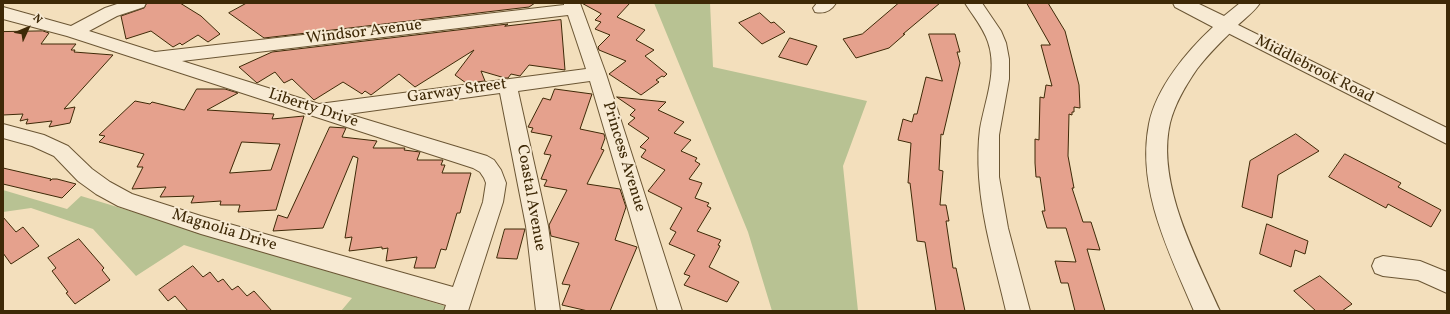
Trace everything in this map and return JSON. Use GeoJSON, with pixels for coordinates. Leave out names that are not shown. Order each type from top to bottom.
{"type":"FeatureCollection","features":[{"type":"Feature","properties":{"kind":"street"},"geometry":{"type":"LineString","coordinates":[[73,32],[111,12],[138,3]]}},
{"type":"Feature","properties":{"kind":"street"},"geometry":{"type":"LineString","coordinates":[[973,3],[993,32],[1000,52],[1000,69],[990,130],[988,153],[996,226],[1018,311]]}},
{"type":"Feature","properties":{"kind":"street","name":"Middlebrook Road"},"geometry":{"type":"LineString","coordinates":[[1182,3],[1447,137]]}},
{"type":"Feature","properties":{"kind":"street"},"geometry":{"type":"LineString","coordinates":[[1207,311],[1169,220],[1157,163],[1159,124],[1172,92],[1185,71],[1226,25],[1250,3]]}},
{"type":"Feature","properties":{"kind":"street","name":"Windsor Avenue"},"geometry":{"type":"LineString","coordinates":[[154,57],[573,6]]}},
{"type":"Feature","properties":{"kind":"street","name":"Princess Avenue"},"geometry":{"type":"LineString","coordinates":[[573,6],[597,74],[670,311]]}},
{"type":"Feature","properties":{"kind":"street","name":"Liberty Drive"},"geometry":{"type":"LineString","coordinates":[[3,13],[73,32],[154,57],[317,111],[480,162],[491,170],[496,183],[493,202],[458,305]]}},
{"type":"Feature","properties":{"kind":"street","name":"Garway Street"},"geometry":{"type":"LineString","coordinates":[[317,111],[597,74]]}},
{"type":"Feature","properties":{"kind":"street","name":"Coastal Avenue"},"geometry":{"type":"LineString","coordinates":[[508,86],[537,226],[548,311]]}},
{"type":"Feature","properties":{"kind":"street","name":"Magnolia Drive"},"geometry":{"type":"LineString","coordinates":[[3,131],[37,140],[62,152],[85,175],[103,188],[125,200],[458,305]]}},
{"type":"Feature","properties":{"kind":"street"},"geometry":{"type":"LineString","coordinates":[[1383,266],[1420,271],[1447,283]]}},
{"type":"Feature","properties":{"kind":"green space"},"geometry":{"type":"Polygon","coordinates":[[[654,3],[710,3],[713,67],[867,101],[843,166],[858,311],[772,311],[748,232],[654,3]]]}},
{"type":"Feature","properties":{"kind":"green space"},"geometry":{"type":"Polygon","coordinates":[[[3,190],[67,209],[81,196],[448,307],[446,311],[341,311],[352,298],[184,245],[136,276],[93,229],[31,208],[3,212],[3,190]]]}},
{"type":"Feature","properties":{"kind":"building"},"geometry":{"type":"Polygon","coordinates":[[[147,3],[180,3],[201,16],[220,34],[208,42],[198,35],[182,45],[180,43],[173,47],[151,31],[126,39],[121,16],[144,8],[147,3]]]}},
{"type":"Feature","properties":{"kind":"building"},"geometry":{"type":"Polygon","coordinates":[[[247,3],[535,3],[529,7],[264,38],[229,13],[247,3]]]}},
{"type":"Feature","properties":{"kind":"building"},"geometry":{"type":"Polygon","coordinates":[[[582,3],[630,3],[617,17],[645,30],[636,40],[654,50],[645,56],[667,74],[656,80],[659,82],[641,95],[609,74],[626,61],[599,50],[598,47],[610,35],[595,29],[601,22],[595,20],[601,14],[582,3]]]}},
{"type":"Feature","properties":{"kind":"building"},"geometry":{"type":"Polygon","coordinates":[[[899,3],[940,3],[903,34],[905,34],[889,48],[856,58],[843,39],[862,34],[899,3]]]}},
{"type":"Feature","properties":{"kind":"building"},"geometry":{"type":"Polygon","coordinates":[[[1027,3],[1048,3],[1065,31],[1079,85],[1080,108],[1074,107],[1074,112],[1072,112],[1072,115],[1069,114],[1068,156],[1074,188],[1072,188],[1083,222],[1091,222],[1100,250],[1087,249],[1105,311],[1075,311],[1068,283],[1061,283],[1055,261],[1076,262],[1066,228],[1047,228],[1042,211],[1045,211],[1040,177],[1036,177],[1035,139],[1039,140],[1040,97],[1044,98],[1046,85],[1052,86],[1041,45],[1050,45],[1027,3]]]}},
{"type":"Feature","properties":{"kind":"building"},"geometry":{"type":"Polygon","coordinates":[[[760,13],[771,23],[774,22],[785,32],[762,44],[739,23],[760,13]]]}},
{"type":"Feature","properties":{"kind":"building"},"geometry":{"type":"Polygon","coordinates":[[[561,20],[565,70],[529,65],[520,76],[511,74],[508,78],[481,71],[485,81],[466,83],[455,75],[474,50],[415,87],[399,74],[371,95],[365,91],[362,94],[343,82],[314,100],[292,79],[284,83],[275,72],[257,83],[239,67],[272,52],[508,24],[505,26],[561,20]]]}},
{"type":"Feature","properties":{"kind":"building"},"geometry":{"type":"Polygon","coordinates":[[[43,31],[49,33],[41,44],[76,44],[71,50],[75,50],[74,52],[113,55],[64,109],[75,107],[70,123],[49,127],[52,121],[26,124],[28,119],[20,121],[23,114],[3,115],[3,32],[43,31]]]}},
{"type":"Feature","properties":{"kind":"building"},"geometry":{"type":"Polygon","coordinates":[[[929,34],[955,34],[960,52],[957,52],[960,63],[943,135],[941,134],[939,170],[943,171],[940,205],[946,205],[949,221],[946,221],[953,268],[956,268],[965,311],[936,311],[925,242],[917,241],[910,183],[908,183],[911,143],[898,140],[903,119],[912,122],[914,114],[917,114],[926,77],[942,81],[929,34]]]}},
{"type":"Feature","properties":{"kind":"building"},"geometry":{"type":"Polygon","coordinates":[[[790,38],[817,46],[807,65],[779,57],[790,38]]]}},
{"type":"Feature","properties":{"kind":"building"},"geometry":{"type":"Polygon","coordinates":[[[197,89],[225,89],[238,93],[207,110],[274,114],[272,119],[304,116],[276,210],[238,212],[240,205],[220,205],[221,201],[191,203],[194,196],[160,197],[166,187],[132,189],[143,167],[137,167],[144,154],[99,142],[105,136],[99,135],[135,101],[150,104],[152,102],[184,110],[197,89]],[[242,142],[230,173],[271,170],[280,144],[242,142]]]}},
{"type":"Feature","properties":{"kind":"building"},"geometry":{"type":"Polygon","coordinates":[[[555,89],[592,94],[580,129],[604,134],[605,138],[601,149],[604,150],[587,184],[620,189],[626,207],[615,240],[637,247],[610,311],[588,311],[562,305],[570,285],[562,284],[579,243],[551,236],[549,225],[567,190],[544,186],[547,180],[541,179],[551,155],[544,154],[552,136],[531,132],[533,128],[528,127],[543,98],[550,100],[555,89]]]}},
{"type":"Feature","properties":{"kind":"building"},"geometry":{"type":"Polygon","coordinates":[[[617,97],[666,102],[658,110],[684,122],[674,133],[691,140],[681,151],[697,158],[695,161],[700,164],[689,179],[702,183],[695,198],[709,203],[707,206],[711,208],[697,231],[721,240],[718,245],[720,246],[709,267],[739,282],[727,302],[684,285],[690,276],[684,274],[695,255],[669,244],[676,232],[670,229],[682,208],[648,191],[665,170],[641,157],[646,150],[640,147],[649,138],[628,124],[635,118],[630,115],[635,110],[617,97]]]}},
{"type":"Feature","properties":{"kind":"building"},"geometry":{"type":"Polygon","coordinates":[[[330,127],[346,128],[342,137],[377,141],[373,148],[405,148],[404,150],[420,152],[417,160],[443,160],[441,165],[445,165],[442,173],[471,173],[460,213],[457,213],[446,250],[441,249],[435,268],[414,268],[417,257],[386,261],[388,248],[382,249],[382,247],[349,251],[352,237],[345,238],[358,158],[353,156],[323,228],[273,231],[278,215],[287,218],[330,127]]]}},
{"type":"Feature","properties":{"kind":"building"},"geometry":{"type":"Polygon","coordinates":[[[1296,134],[1319,151],[1278,175],[1272,218],[1242,207],[1250,161],[1296,134]]]}},
{"type":"Feature","properties":{"kind":"building"},"geometry":{"type":"Polygon","coordinates":[[[1345,154],[1401,183],[1398,187],[1441,210],[1431,227],[1388,204],[1386,208],[1329,177],[1345,154]]]}},
{"type":"Feature","properties":{"kind":"building"},"geometry":{"type":"Polygon","coordinates":[[[3,168],[51,179],[50,181],[52,179],[57,179],[76,184],[62,198],[3,184],[3,168]]]}},
{"type":"Feature","properties":{"kind":"building"},"geometry":{"type":"Polygon","coordinates":[[[3,217],[16,232],[23,227],[39,246],[11,264],[3,253],[3,217]]]}},
{"type":"Feature","properties":{"kind":"building"},"geometry":{"type":"Polygon","coordinates":[[[1267,224],[1308,241],[1305,254],[1295,250],[1291,267],[1260,254],[1267,224]]]}},
{"type":"Feature","properties":{"kind":"building"},"geometry":{"type":"Polygon","coordinates":[[[505,229],[525,229],[517,259],[497,258],[505,229]]]}},
{"type":"Feature","properties":{"kind":"building"},"geometry":{"type":"Polygon","coordinates":[[[79,239],[104,268],[102,270],[110,280],[75,304],[52,271],[56,268],[48,258],[79,239]]]}},
{"type":"Feature","properties":{"kind":"building"},"geometry":{"type":"Polygon","coordinates":[[[193,266],[203,277],[210,272],[218,282],[223,279],[232,290],[238,286],[247,296],[254,291],[272,311],[188,311],[175,296],[168,301],[159,290],[193,266]]]}},
{"type":"Feature","properties":{"kind":"building"},"geometry":{"type":"Polygon","coordinates":[[[1320,276],[1352,304],[1342,311],[1316,311],[1294,291],[1320,276]]]}}]}
